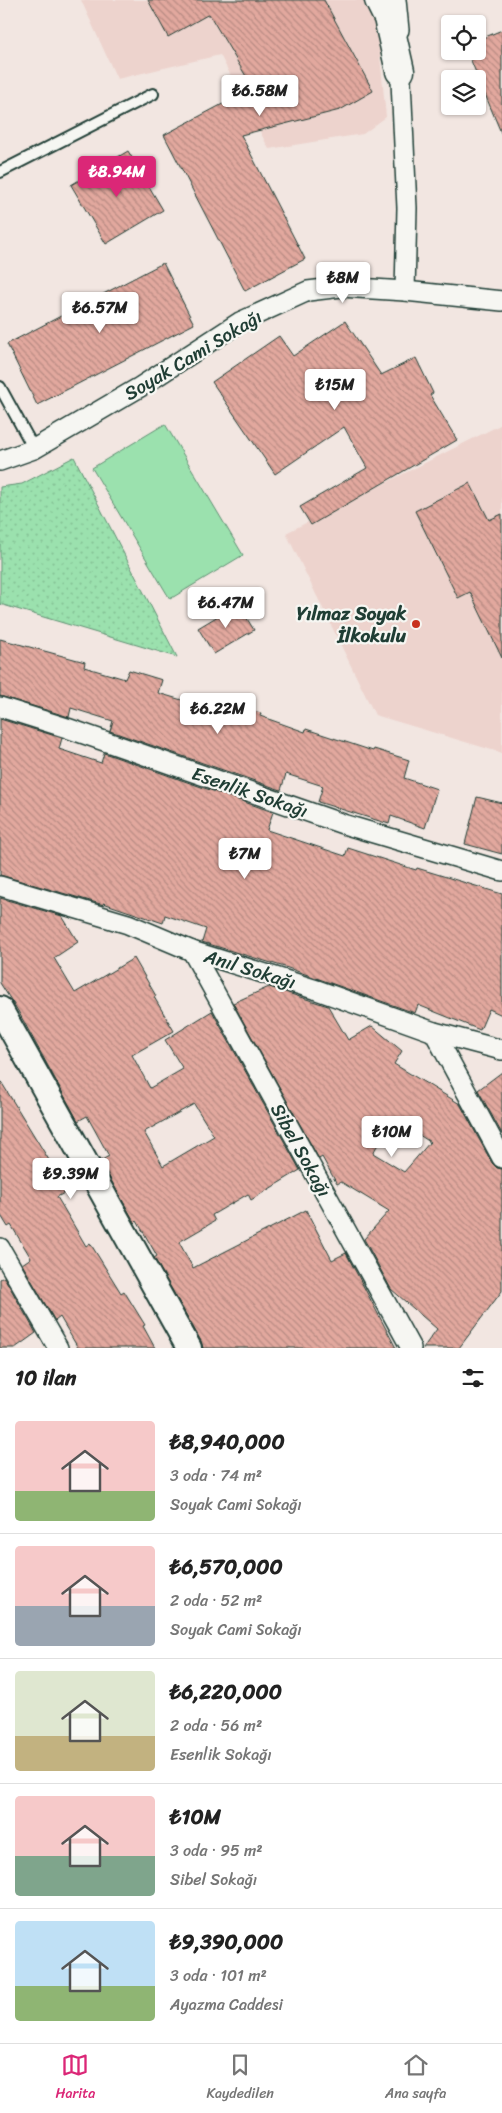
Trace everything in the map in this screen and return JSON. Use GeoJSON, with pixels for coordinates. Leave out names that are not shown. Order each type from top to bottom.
{"type":"FeatureCollection","features":[{"type":"Feature","properties":{"kind":"main road"},"geometry":{"type":"LineString","coordinates":[[379,0],[388,18],[400,71]]}},
{"type":"Feature","properties":{"kind":"street"},"geometry":{"type":"LineString","coordinates":[[396,0],[407,208],[405,291]]}},
{"type":"Feature","properties":{"kind":"street","name":"Soyak Cami Sokağı"},"geometry":{"type":"LineString","coordinates":[[0,461],[34,449],[140,387],[240,322],[308,291],[341,287],[405,291],[502,301]]}},
{"type":"Feature","properties":{"kind":"street","name":"Esenlik Sokağı"},"geometry":{"type":"LineString","coordinates":[[0,707],[67,728],[343,824],[502,871]]}},
{"type":"Feature","properties":{"kind":"street","name":"Anıl Sokağı"},"geometry":{"type":"LineString","coordinates":[[0,886],[128,924],[192,951],[318,990],[434,1032],[502,1050]]}},
{"type":"Feature","properties":{"kind":"street","name":"Sibel Sokağı"},"geometry":{"type":"LineString","coordinates":[[192,951],[411,1348]]}},
{"type":"Feature","properties":{"kind":"street"},"geometry":{"type":"LineString","coordinates":[[2,1025],[64,1147],[171,1348]]}},
{"type":"Feature","properties":{"kind":"street"},"geometry":{"type":"LineString","coordinates":[[2,1025],[189,1348]]}},
{"type":"Feature","properties":{"kind":"street"},"geometry":{"type":"LineString","coordinates":[[434,1032],[502,1158]]}},
{"type":"Feature","properties":{"kind":"street"},"geometry":{"type":"LineString","coordinates":[[0,1248],[58,1348]]}},
{"type":"Feature","properties":{"kind":"lane"},"geometry":{"type":"LineString","coordinates":[[0,172],[153,94]]}},
{"type":"Feature","properties":{"kind":"lane"},"geometry":{"type":"LineString","coordinates":[[0,387],[34,449]]}},
{"type":"Feature","properties":{"kind":"shaded area"},"geometry":{"type":"Polygon","coordinates":[[[81,0],[364,0],[377,25],[386,117],[363,134],[269,149],[220,55],[117,79],[81,0]]]}},
{"type":"Feature","properties":{"kind":"shaded area","name":"Yılmaz Soyak İlkokulu"},"geometry":{"type":"Polygon","coordinates":[[[502,424],[502,753],[375,715],[286,533],[502,424]]]}},
{"type":"Feature","properties":{"kind":"green space"},"geometry":{"type":"Polygon","coordinates":[[[165,424],[243,555],[170,599],[92,468],[165,424]]]}},
{"type":"Feature","properties":{"kind":"green space"},"geometry":{"type":"Polygon","coordinates":[[[74,457],[177,657],[0,604],[0,487],[22,484],[74,457]]]}},
{"type":"Feature","properties":{"kind":"building"},"geometry":{"type":"Polygon","coordinates":[[[148,0],[324,0],[373,91],[340,110],[241,135],[305,259],[245,291],[164,135],[253,88],[209,14],[168,37],[148,0]]]}},
{"type":"Feature","properties":{"kind":"building"},"geometry":{"type":"Polygon","coordinates":[[[502,30],[502,135],[486,97],[486,70],[475,70],[471,60],[486,60],[486,37],[502,30]]]}},
{"type":"Feature","properties":{"kind":"building"},"geometry":{"type":"Polygon","coordinates":[[[128,151],[163,210],[106,244],[71,185],[128,151]]]}},
{"type":"Feature","properties":{"kind":"building"},"geometry":{"type":"Polygon","coordinates":[[[163,263],[194,324],[37,405],[7,344],[163,263]]]}},
{"type":"Feature","properties":{"kind":"building"},"geometry":{"type":"Polygon","coordinates":[[[345,321],[381,375],[416,358],[433,393],[430,395],[457,440],[311,525],[300,507],[367,468],[344,427],[275,474],[212,382],[279,336],[293,356],[345,321]]]}},
{"type":"Feature","properties":{"kind":"building"},"geometry":{"type":"Polygon","coordinates":[[[470,483],[489,520],[502,514],[502,658],[470,592],[458,598],[415,511],[470,483]]]}},
{"type":"Feature","properties":{"kind":"building"},"geometry":{"type":"Polygon","coordinates":[[[238,604],[254,630],[214,654],[198,628],[238,604]]]}},
{"type":"Feature","properties":{"kind":"building"},"geometry":{"type":"Polygon","coordinates":[[[0,639],[85,662],[84,667],[125,679],[129,670],[162,680],[158,693],[229,714],[232,705],[261,713],[260,716],[305,732],[306,729],[373,751],[374,749],[409,760],[404,778],[437,789],[425,828],[391,816],[389,824],[318,802],[323,786],[286,774],[281,790],[110,731],[113,721],[71,708],[69,717],[0,696],[0,639]]]}},
{"type":"Feature","properties":{"kind":"building"},"geometry":{"type":"Polygon","coordinates":[[[0,719],[62,738],[59,749],[101,763],[104,753],[273,812],[267,830],[345,856],[348,848],[416,870],[417,868],[502,894],[502,1015],[489,1009],[480,1030],[418,1005],[415,1013],[288,968],[202,942],[206,929],[165,915],[163,923],[103,903],[104,905],[0,875],[0,719]]]}},
{"type":"Feature","properties":{"kind":"building"},"geometry":{"type":"Polygon","coordinates":[[[477,797],[502,803],[502,854],[465,844],[477,797]]]}},
{"type":"Feature","properties":{"kind":"building"},"geometry":{"type":"Polygon","coordinates":[[[0,898],[62,916],[78,942],[54,958],[75,993],[134,958],[174,1031],[132,1055],[150,1088],[183,1069],[165,1040],[212,1011],[300,1170],[251,1200],[248,1194],[212,1215],[215,1221],[179,1242],[193,1268],[306,1210],[332,1260],[346,1253],[396,1348],[203,1348],[201,1341],[154,1258],[157,1256],[137,1221],[135,1223],[100,1161],[109,1156],[87,1116],[78,1121],[18,1011],[0,983],[0,898]],[[194,1104],[144,1132],[163,1166],[214,1136],[194,1104]]]}},
{"type":"Feature","properties":{"kind":"building"},"geometry":{"type":"Polygon","coordinates":[[[269,987],[328,1006],[348,1040],[372,1026],[402,1051],[394,1064],[460,1104],[492,1163],[497,1168],[502,1169],[502,1291],[459,1348],[423,1348],[437,1329],[391,1289],[364,1239],[389,1211],[341,1182],[337,1184],[322,1157],[319,1159],[233,1003],[269,987]],[[393,1118],[373,1153],[404,1172],[430,1142],[393,1118]]]}},
{"type":"Feature","properties":{"kind":"building"},"geometry":{"type":"Polygon","coordinates":[[[502,1072],[502,1134],[478,1090],[502,1072]]]}},
{"type":"Feature","properties":{"kind":"building"},"geometry":{"type":"Polygon","coordinates":[[[0,1080],[68,1191],[57,1197],[86,1246],[90,1243],[121,1293],[124,1291],[145,1325],[143,1326],[155,1348],[78,1348],[60,1317],[55,1321],[22,1264],[31,1258],[11,1225],[8,1227],[0,1214],[0,1080]]]}},
{"type":"Feature","properties":{"kind":"building"},"geometry":{"type":"Polygon","coordinates":[[[4,1277],[36,1333],[15,1348],[0,1348],[0,1279],[4,1277]]]}},
{"type":"Feature","properties":{"kind":"place","name":"Yılmaz Soyak İlkokulu"},"geometry":{"type":"Point","coordinates":[416,624]}}]}
